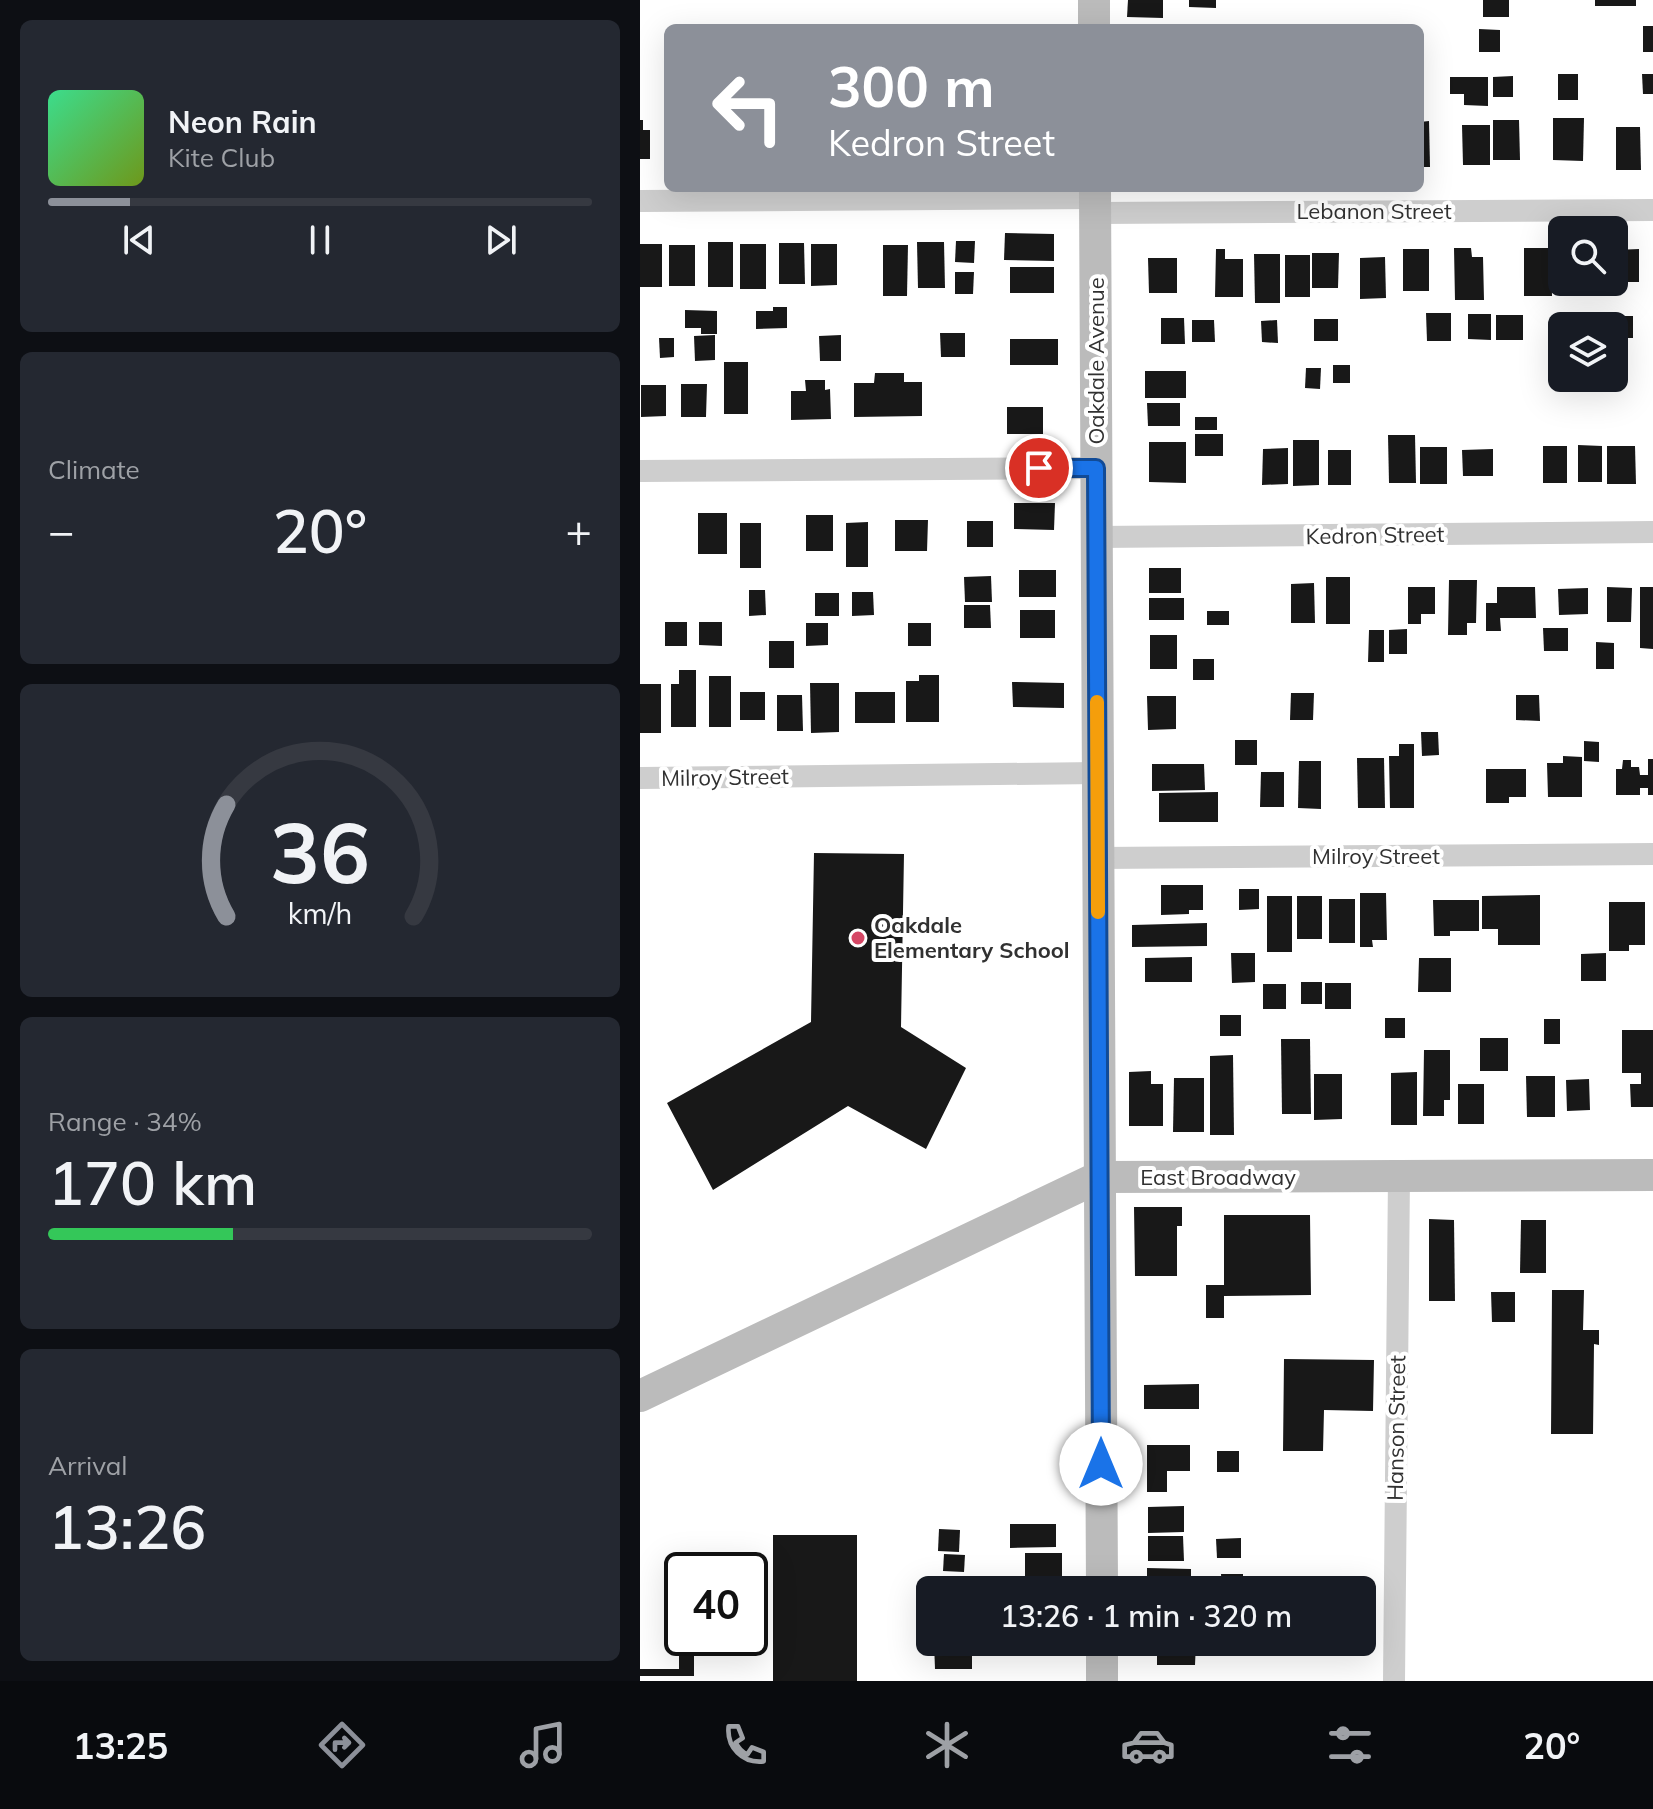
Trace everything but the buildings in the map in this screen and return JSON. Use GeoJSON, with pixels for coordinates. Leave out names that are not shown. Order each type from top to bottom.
{"type":"FeatureCollection","features":[{"type":"Feature","properties":{"kind":"street"},"geometry":{"type":"LineString","coordinates":[[1094,0],[1094,24]]}},
{"type":"Feature","properties":{"kind":"street","name":"Lebanon Street"},"geometry":{"type":"LineString","coordinates":[[640,201],[1095,200],[1653,210]]}},
{"type":"Feature","properties":{"kind":"street","name":"Oakdale Avenue"},"geometry":{"type":"LineString","coordinates":[[1095,200],[1102,1576]]}},
{"type":"Feature","properties":{"kind":"street"},"geometry":{"type":"LineString","coordinates":[[640,471],[1096,468]]}},
{"type":"Feature","properties":{"kind":"street","name":"Kedron Street"},"geometry":{"type":"LineString","coordinates":[[1097,537],[1653,532]]}},
{"type":"Feature","properties":{"kind":"street","name":"Milroy Street"},"geometry":{"type":"LineString","coordinates":[[640,778],[1098,773]]}},
{"type":"Feature","properties":{"kind":"street","name":"Milroy Street"},"geometry":{"type":"LineString","coordinates":[[1098,858],[1653,854]]}},
{"type":"Feature","properties":{"kind":"street","name":"East Broadway"},"geometry":{"type":"LineString","coordinates":[[640,1396],[1099,1177],[1653,1175]]}},
{"type":"Feature","properties":{"kind":"street","name":"Hanson Street"},"geometry":{"type":"LineString","coordinates":[[1394,1681],[1399,1176]]}},
{"type":"Feature","properties":{"kind":"street"},"geometry":{"type":"LineString","coordinates":[[1102,1656],[1102,1681]]}},
{"type":"Feature","properties":{"kind":"slow traffic"},"geometry":{"type":"LineString","coordinates":[[1097,702],[1098,912]]}},
{"type":"Feature","properties":{"kind":"place","name":"Oakdale Elementary School"},"geometry":{"type":"Point","coordinates":[858,938]}},
{"type":"Feature","properties":{"kind":"route"},"geometry":{"type":"LineString","coordinates":[[1039,468],[1096,468],[1101,1464]]}}]}
